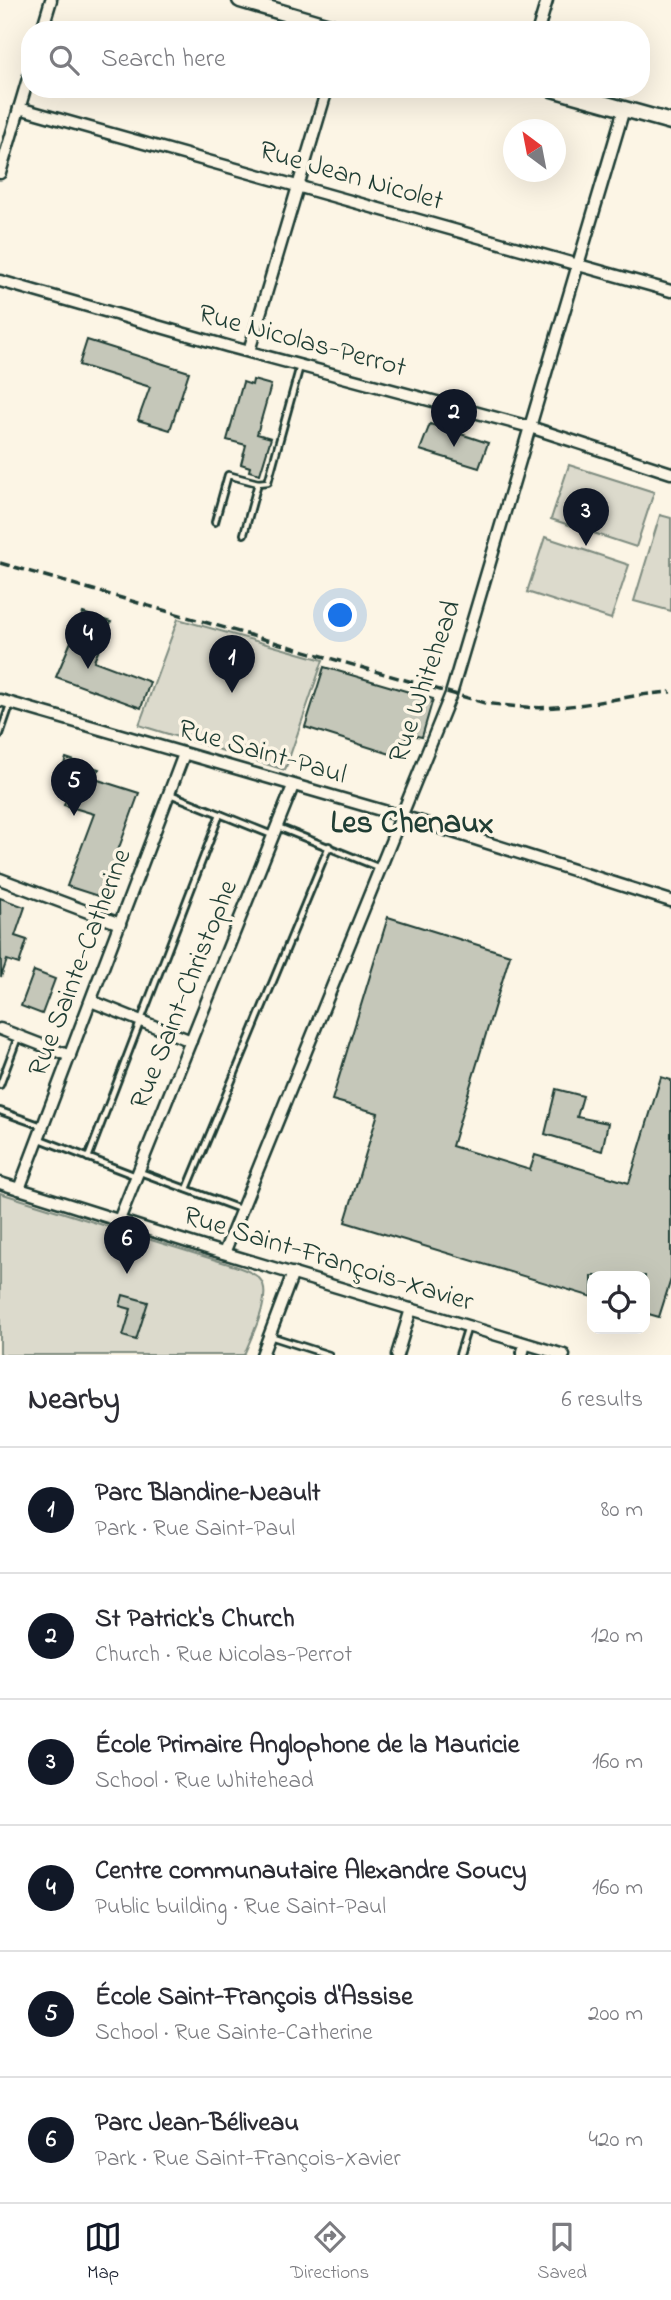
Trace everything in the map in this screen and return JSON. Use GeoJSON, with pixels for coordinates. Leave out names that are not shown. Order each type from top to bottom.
{"type":"FeatureCollection","features":[{"type":"Feature","properties":{"kind":"street"},"geometry":{"type":"LineString","coordinates":[[45,21],[51,0]]}},
{"type":"Feature","properties":{"kind":"street"},"geometry":{"type":"LineString","coordinates":[[240,0],[312,21]]}},
{"type":"Feature","properties":{"kind":"street"},"geometry":{"type":"LineString","coordinates":[[541,21],[547,0]]}},
{"type":"Feature","properties":{"kind":"street"},"geometry":{"type":"LineString","coordinates":[[0,173],[22,98]]}},
{"type":"Feature","properties":{"kind":"street"},"geometry":{"type":"LineString","coordinates":[[250,351],[324,98]]}},
{"type":"Feature","properties":{"kind":"street"},"geometry":{"type":"LineString","coordinates":[[583,98],[671,122]]}},
{"type":"Feature","properties":{"kind":"street","name":"Rue Jean Nicolet"},"geometry":{"type":"LineString","coordinates":[[19,108],[671,291]]}},
{"type":"Feature","properties":{"kind":"street","name":"Rue Whitehead"},"geometry":{"type":"LineString","coordinates":[[224,1253],[452,694],[624,110]]}},
{"type":"Feature","properties":{"kind":"street","name":"Rue Nicolas-Perrot"},"geometry":{"type":"LineString","coordinates":[[0,281],[530,427],[671,473]]}},
{"type":"Feature","properties":{"kind":"street","name":"Rue Saint-Paul"},"geometry":{"type":"LineString","coordinates":[[5,702],[402,816],[671,901]]}},
{"type":"Feature","properties":{"kind":"street","name":"Rue Sainte-Catherine"},"geometry":{"type":"LineString","coordinates":[[19,1189],[184,754]]}},
{"type":"Feature","properties":{"kind":"street","name":"Rue Saint-Christophe"},"geometry":{"type":"LineString","coordinates":[[119,1220],[293,786]]}},
{"type":"Feature","properties":{"kind":"street"},"geometry":{"type":"LineString","coordinates":[[0,880],[120,924]]}},
{"type":"Feature","properties":{"kind":"street"},"geometry":{"type":"LineString","coordinates":[[90,1001],[191,1041]]}},
{"type":"Feature","properties":{"kind":"street"},"geometry":{"type":"LineString","coordinates":[[0,1029],[70,1056]]}},
{"type":"Feature","properties":{"kind":"street","name":"Rue Saint-François-Xavier"},"geometry":{"type":"LineString","coordinates":[[0,1183],[564,1355]]}},
{"type":"Feature","properties":{"kind":"street"},"geometry":{"type":"LineString","coordinates":[[262,1355],[293,1273]]}},
{"type":"Feature","properties":{"kind":"street"},"geometry":{"type":"LineString","coordinates":[[397,1355],[411,1309]]}},
{"type":"Feature","properties":{"kind":"street"},"geometry":{"type":"LineString","coordinates":[[522,1355],[525,1343]]}},
{"type":"Feature","properties":{"kind":"lane"},"geometry":{"type":"LineString","coordinates":[[215,522],[228,475],[258,483],[268,482],[300,365]]}},
{"type":"Feature","properties":{"kind":"lane"},"geometry":{"type":"LineString","coordinates":[[244,534],[258,483]]}},
{"type":"Feature","properties":{"kind":"lane"},"geometry":{"type":"LineString","coordinates":[[0,734],[5,702]]}},
{"type":"Feature","properties":{"kind":"lane"},"geometry":{"type":"LineString","coordinates":[[169,794],[219,814],[329,846],[381,868]]}},
{"type":"Feature","properties":{"kind":"lane"},"geometry":{"type":"LineString","coordinates":[[88,1158],[219,814]]}},
{"type":"Feature","properties":{"kind":"lane"},"geometry":{"type":"LineString","coordinates":[[187,1189],[329,846]]}},
{"type":"Feature","properties":{"kind":"lane"},"geometry":{"type":"LineString","coordinates":[[0,1085],[18,1036]]}},
{"type":"Feature","properties":{"kind":"lane"},"geometry":{"type":"LineString","coordinates":[[0,1111],[43,1126]]}},
{"type":"Feature","properties":{"kind":"lane"},"geometry":{"type":"LineString","coordinates":[[38,1139],[241,1209]]}},
{"type":"Feature","properties":{"kind":"lane"},"geometry":{"type":"LineString","coordinates":[[459,1355],[468,1326]]}},
{"type":"Feature","properties":{"kind":"lane"},"geometry":{"type":"LineString","coordinates":[[270,1336],[329,1355]]}},
{"type":"Feature","properties":{"kind":"shaded area"},"geometry":{"type":"Polygon","coordinates":[[[569,465],[654,492],[636,547],[551,519],[569,465]]]}},
{"type":"Feature","properties":{"kind":"shaded area"},"geometry":{"type":"Polygon","coordinates":[[[660,515],[671,518],[671,611],[634,601],[660,515]]]}},
{"type":"Feature","properties":{"kind":"shaded area"},"geometry":{"type":"Polygon","coordinates":[[[545,537],[629,565],[611,619],[527,592],[545,537]]]}},
{"type":"Feature","properties":{"kind":"shaded area"},"geometry":{"type":"Polygon","coordinates":[[[178,619],[323,660],[285,770],[139,725],[178,619]]]}},
{"type":"Feature","properties":{"kind":"shaded area"},"geometry":{"type":"Polygon","coordinates":[[[0,1193],[254,1274],[263,1285],[263,1304],[244,1355],[3,1355],[0,1353],[0,1193]]]}},
{"type":"Feature","properties":{"kind":"building"},"geometry":{"type":"Polygon","coordinates":[[[87,340],[189,372],[170,430],[138,420],[150,387],[79,365],[87,340]]]}},
{"type":"Feature","properties":{"kind":"building"},"geometry":{"type":"Polygon","coordinates":[[[253,380],[271,385],[257,434],[271,438],[260,474],[249,471],[250,467],[241,464],[246,445],[227,440],[243,382],[252,385],[253,380]]]}},
{"type":"Feature","properties":{"kind":"building"},"geometry":{"type":"Polygon","coordinates":[[[430,424],[488,443],[479,468],[420,450],[430,424]]]}},
{"type":"Feature","properties":{"kind":"building"},"geometry":{"type":"Polygon","coordinates":[[[83,613],[111,622],[94,661],[150,682],[141,708],[56,677],[83,613]]]}},
{"type":"Feature","properties":{"kind":"building"},"geometry":{"type":"Polygon","coordinates":[[[324,667],[433,699],[422,737],[407,734],[400,757],[305,727],[324,667]]]}},
{"type":"Feature","properties":{"kind":"building"},"geometry":{"type":"Polygon","coordinates":[[[66,758],[99,769],[95,779],[139,793],[101,897],[67,886],[94,814],[64,805],[69,790],[57,786],[66,758]]]}},
{"type":"Feature","properties":{"kind":"building"},"geometry":{"type":"Polygon","coordinates":[[[0,898],[25,907],[15,936],[27,940],[19,964],[7,960],[1,977],[0,898]]]}},
{"type":"Feature","properties":{"kind":"building"},"geometry":{"type":"Polygon","coordinates":[[[388,917],[510,955],[452,1146],[530,1170],[535,1155],[629,1183],[661,1077],[671,1080],[671,1279],[659,1317],[650,1314],[650,1271],[587,1271],[587,1295],[345,1222],[378,1113],[332,1100],[388,917]]]}},
{"type":"Feature","properties":{"kind":"building"},"geometry":{"type":"Polygon","coordinates":[[[34,971],[55,979],[42,1014],[21,1006],[34,971]]]}},
{"type":"Feature","properties":{"kind":"building"},"geometry":{"type":"Polygon","coordinates":[[[556,1089],[583,1096],[577,1117],[608,1123],[602,1151],[545,1134],[556,1089]]]}},
{"type":"Feature","properties":{"kind":"building"},"geometry":{"type":"Polygon","coordinates":[[[123,1295],[148,1302],[136,1340],[123,1336],[131,1309],[120,1306],[123,1295]]]}},
{"type":"Feature","properties":{"kind":"railway"},"geometry":{"type":"LineString","coordinates":[[0,563],[485,703],[556,707],[671,692]]}},
{"type":"Feature","properties":{"kind":"place","name":"St Patrick's Church"},"geometry":{"type":"Point","coordinates":[454,447]}},
{"type":"Feature","properties":{"kind":"place","name":"École Primaire Anglophone de la Mauricie"},"geometry":{"type":"Point","coordinates":[586,546]}},
{"type":"Feature","properties":{"kind":"place","name":"Centre communautaire Alexandre Soucy"},"geometry":{"type":"Point","coordinates":[88,669]}},
{"type":"Feature","properties":{"kind":"place","name":"Parc Blandine-Neault"},"geometry":{"type":"Point","coordinates":[232,693]}},
{"type":"Feature","properties":{"kind":"place","name":"École Saint-François d'Assise"},"geometry":{"type":"Point","coordinates":[74,816]}},
{"type":"Feature","properties":{"kind":"place","name":"Parc Jean-Béliveau"},"geometry":{"type":"Point","coordinates":[127,1274]}},
{"type":"Feature","properties":{"kind":"district","name":"Les Chenaux"},"geometry":{"type":"Point","coordinates":[412,824]}}]}
